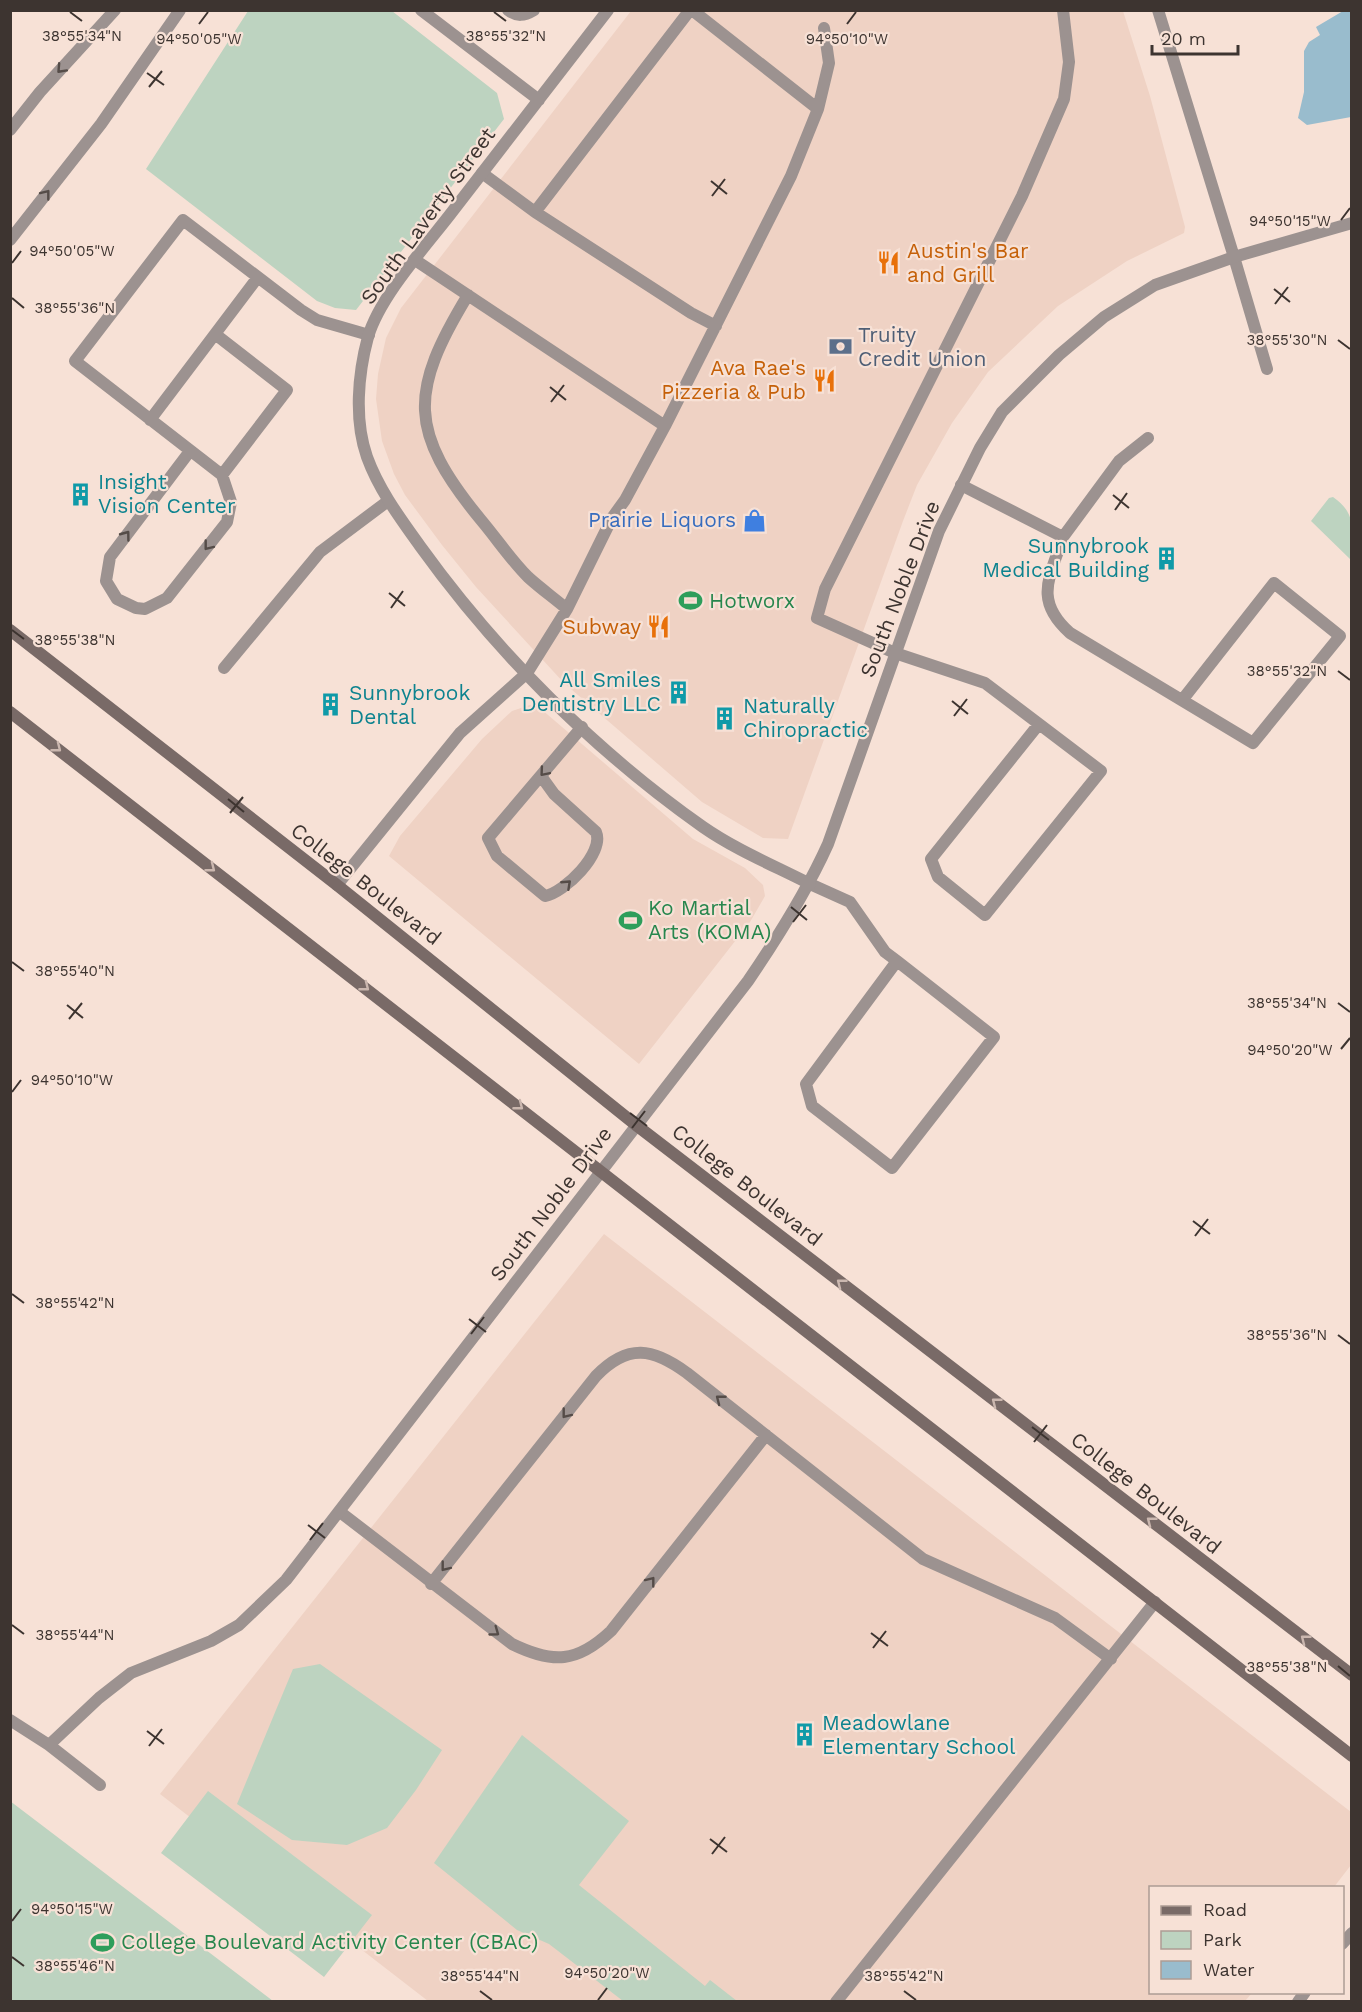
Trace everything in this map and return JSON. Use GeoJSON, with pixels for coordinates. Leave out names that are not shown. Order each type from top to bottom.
{"type":"FeatureCollection","features":[{"type":"Feature","properties":{"kind":"main road","name":"College Boulevard"},"geometry":{"type":"LineString","coordinates":[[10,630],[337,885],[636,1125],[1352,1675]]}},
{"type":"Feature","properties":{"kind":"main road"},"geometry":{"type":"LineString","coordinates":[[10,712],[602,1170],[1352,1756]]}},
{"type":"Feature","properties":{"kind":"street"},"geometry":{"type":"LineString","coordinates":[[10,129],[39,92],[115,10]]}},
{"type":"Feature","properties":{"kind":"street"},"geometry":{"type":"LineString","coordinates":[[10,240],[101,124],[180,10]]}},
{"type":"Feature","properties":{"kind":"street"},"geometry":{"type":"LineString","coordinates":[[421,10],[539,100]]}},
{"type":"Feature","properties":{"kind":"street"},"geometry":{"type":"LineString","coordinates":[[508,10],[514,15],[525,15],[534,10]]}},
{"type":"Feature","properties":{"kind":"street","name":"South Laverty Street"},"geometry":{"type":"LineString","coordinates":[[608,10],[415,260],[377,316],[369,335],[359,399],[361,431],[366,456],[388,501],[448,584],[527,673],[582,727],[703,827],[810,884],[850,902],[885,952],[897,961],[994,1037],[892,1168],[812,1106],[806,1084],[897,961]]}},
{"type":"Feature","properties":{"kind":"street"},"geometry":{"type":"LineString","coordinates":[[535,212],[691,10],[818,109]]}},
{"type":"Feature","properties":{"kind":"street"},"geometry":{"type":"LineString","coordinates":[[1039,724],[932,859],[938,877],[985,915],[1101,771],[985,683],[895,653],[817,618],[825,589],[1022,196],[1064,99],[1069,62],[1064,10]]}},
{"type":"Feature","properties":{"kind":"street"},"geometry":{"type":"LineString","coordinates":[[1158,10],[1268,369]]}},
{"type":"Feature","properties":{"kind":"street"},"geometry":{"type":"LineString","coordinates":[[337,885],[460,733],[527,673],[567,609],[612,518],[625,500],[665,426],[791,176],[818,109],[829,63],[824,28]]}},
{"type":"Feature","properties":{"kind":"street"},"geometry":{"type":"LineString","coordinates":[[482,173],[535,212],[691,313],[716,326]]}},
{"type":"Feature","properties":{"kind":"street"},"geometry":{"type":"LineString","coordinates":[[190,451],[110,557],[106,581],[117,599],[136,608],[146,609],[168,598],[227,522],[231,502],[222,475],[75,362],[183,220],[317,320],[369,335]]}},
{"type":"Feature","properties":{"kind":"street","name":"South Noble Drive"},"geometry":{"type":"LineString","coordinates":[[49,1744],[99,1698],[131,1673],[211,1641],[239,1625],[286,1580],[748,981],[810,884],[828,844],[939,531],[961,485],[1002,412],[1059,355],[1104,317],[1155,285],[1234,257],[1352,222]]}},
{"type":"Feature","properties":{"kind":"street"},"geometry":{"type":"LineString","coordinates":[[415,260],[665,426]]}},
{"type":"Feature","properties":{"kind":"street"},"geometry":{"type":"LineString","coordinates":[[150,420],[258,277]]}},
{"type":"Feature","properties":{"kind":"street"},"geometry":{"type":"LineString","coordinates":[[468,295],[442,338],[428,376],[426,418],[431,444],[456,489],[527,576],[567,609]]}},
{"type":"Feature","properties":{"kind":"street"},"geometry":{"type":"LineString","coordinates":[[215,334],[287,390],[222,475]]}},
{"type":"Feature","properties":{"kind":"street"},"geometry":{"type":"LineString","coordinates":[[1148,438],[1119,461],[1063,537],[1046,598],[1055,620],[1101,653],[1183,699],[1253,743],[1340,636],[1274,583],[1183,699]]}},
{"type":"Feature","properties":{"kind":"street"},"geometry":{"type":"LineString","coordinates":[[961,485],[1063,537]]}},
{"type":"Feature","properties":{"kind":"street"},"geometry":{"type":"LineString","coordinates":[[224,668],[320,552],[388,501]]}},
{"type":"Feature","properties":{"kind":"street"},"geometry":{"type":"LineString","coordinates":[[541,776],[554,794],[596,832],[598,838],[597,846],[588,861],[568,885],[555,894],[544,896],[497,856],[488,838],[582,727]]}},
{"type":"Feature","properties":{"kind":"street"},"geometry":{"type":"LineString","coordinates":[[431,1584],[596,1376],[620,1356],[651,1353],[667,1359],[923,1559],[1055,1618],[1111,1659]]}},
{"type":"Feature","properties":{"kind":"street"},"geometry":{"type":"LineString","coordinates":[[340,1512],[512,1644],[535,1655],[559,1659],[580,1654],[596,1645],[611,1631],[766,1436]]}},
{"type":"Feature","properties":{"kind":"street"},"geometry":{"type":"LineString","coordinates":[[836,2001],[1155,1602]]}},
{"type":"Feature","properties":{"kind":"street"},"geometry":{"type":"LineString","coordinates":[[10,1720],[49,1744],[100,1785]]}},
{"type":"Feature","properties":{"kind":"shaded area"},"geometry":{"type":"Polygon","coordinates":[[[631,11],[1123,11],[1150,96],[1185,227],[1184,233],[1127,261],[1058,306],[988,372],[952,423],[917,485],[788,839],[763,838],[702,802],[564,683],[476,587],[442,545],[405,495],[394,474],[382,441],[376,399],[378,374],[386,338],[401,308],[631,11]]]}},
{"type":"Feature","properties":{"kind":"shaded area"},"geometry":{"type":"Polygon","coordinates":[[[530,705],[541,709],[693,839],[745,868],[763,885],[765,896],[750,922],[639,1064],[389,856],[400,836],[482,739],[512,711],[530,705]]]}},
{"type":"Feature","properties":{"kind":"shaded area"},"geometry":{"type":"Polygon","coordinates":[[[604,1234],[1351,1812],[1351,1865],[1335,1886],[1149,1886],[1149,1994],[1251,1994],[1245,2001],[428,2001],[160,1794],[604,1234]]]}},
{"type":"Feature","properties":{"kind":"green space"},"geometry":{"type":"Polygon","coordinates":[[[248,11],[392,11],[497,93],[504,119],[356,310],[335,308],[317,301],[146,169],[248,11]]]}},
{"type":"Feature","properties":{"kind":"green space"},"geometry":{"type":"Polygon","coordinates":[[[1333,497],[1346,510],[1352,524],[1351,560],[1311,521],[1329,498],[1333,497]]]}},
{"type":"Feature","properties":{"kind":"green space"},"geometry":{"type":"Polygon","coordinates":[[[320,1664],[442,1750],[416,1790],[387,1828],[347,1845],[292,1840],[237,1804],[293,1669],[320,1664]]]}},
{"type":"Feature","properties":{"kind":"green space"},"geometry":{"type":"Polygon","coordinates":[[[522,1735],[629,1821],[579,1885],[705,1986],[710,1980],[737,2001],[623,2001],[549,1944],[517,1930],[434,1863],[522,1735]]]}},
{"type":"Feature","properties":{"kind":"green space"},"geometry":{"type":"Polygon","coordinates":[[[208,1791],[372,1915],[324,1977],[161,1853],[208,1791]]]}},
{"type":"Feature","properties":{"kind":"green space","name":"College Boulevard Activity Center (CBAC)"},"geometry":{"type":"Polygon","coordinates":[[[10,1801],[273,2001],[11,2001],[10,1801]]]}},
{"type":"Feature","properties":{"kind":"water"},"geometry":{"type":"Polygon","coordinates":[[[1343,11],[1351,11],[1351,117],[1307,125],[1298,118],[1304,92],[1304,51],[1309,42],[1320,35],[1316,27],[1343,11]]]}},
{"type":"Feature","properties":{"kind":"place","name":"Austin's Bar and Grill"},"geometry":{"type":"Point","coordinates":[889,263]}},
{"type":"Feature","properties":{"kind":"place","name":"Truity Credit Union"},"geometry":{"type":"Point","coordinates":[840,347]}},
{"type":"Feature","properties":{"kind":"place","name":"Ava Rae's Pizzeria & Pub"},"geometry":{"type":"Point","coordinates":[824,380]}},
{"type":"Feature","properties":{"kind":"place","name":"Insight Vision Center"},"geometry":{"type":"Point","coordinates":[80,494]}},
{"type":"Feature","properties":{"kind":"place","name":"Prairie Liquors"},"geometry":{"type":"Point","coordinates":[754,520]}},
{"type":"Feature","properties":{"kind":"place","name":"Sunnybrook Medical Building"},"geometry":{"type":"Point","coordinates":[1167,558]}},
{"type":"Feature","properties":{"kind":"place","name":"Hotworx"},"geometry":{"type":"Point","coordinates":[691,601]}},
{"type":"Feature","properties":{"kind":"place","name":"Subway"},"geometry":{"type":"Point","coordinates":[659,627]}},
{"type":"Feature","properties":{"kind":"place","name":"All Smiles Dentistry LLC"},"geometry":{"type":"Point","coordinates":[679,692]}},
{"type":"Feature","properties":{"kind":"place","name":"Sunnybrook Dental"},"geometry":{"type":"Point","coordinates":[331,705]}},
{"type":"Feature","properties":{"kind":"place","name":"Naturally Chiropractic"},"geometry":{"type":"Point","coordinates":[725,718]}},
{"type":"Feature","properties":{"kind":"place","name":"Ko Martial Arts (KOMA)"},"geometry":{"type":"Point","coordinates":[630,920]}},
{"type":"Feature","properties":{"kind":"place","name":"Meadowlane Elementary School"},"geometry":{"type":"Point","coordinates":[804,1735]}},
{"type":"Feature","properties":{"kind":"place","name":"College Boulevard Activity Center (CBAC)"},"geometry":{"type":"Point","coordinates":[103,1942]}}]}
